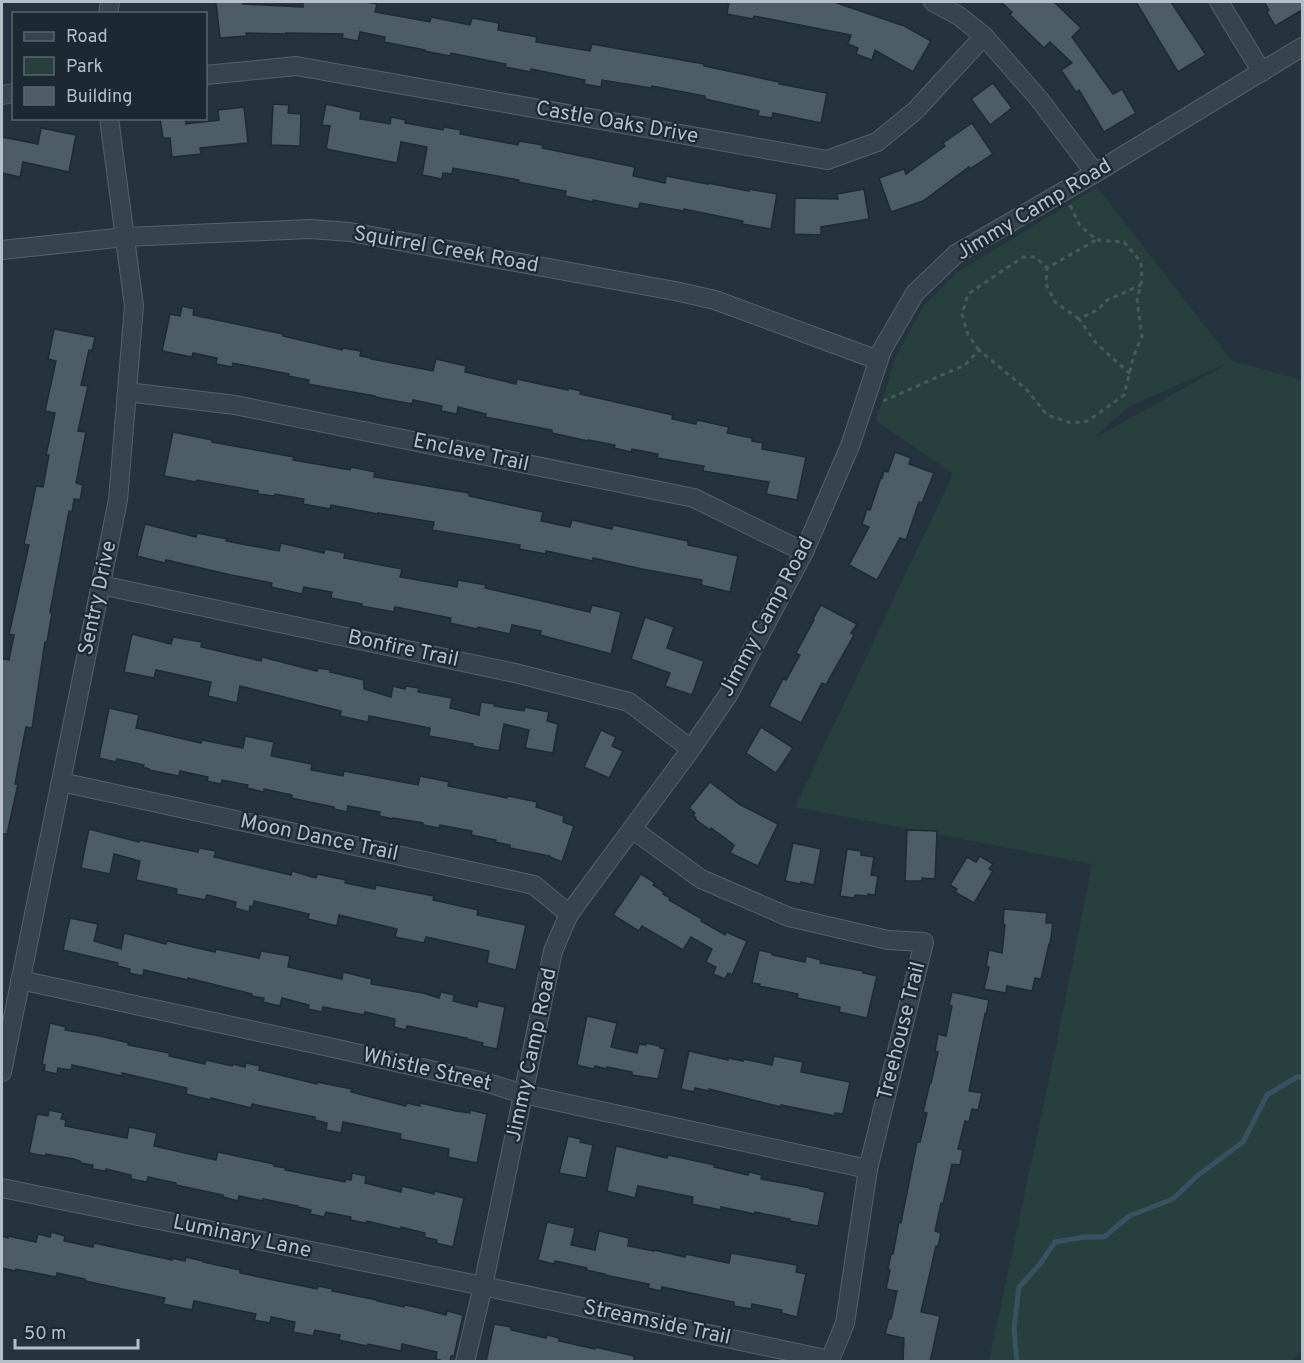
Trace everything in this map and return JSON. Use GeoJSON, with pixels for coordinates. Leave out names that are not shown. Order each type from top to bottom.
{"type":"FeatureCollection","features":[{"type":"Feature","properties":{"kind":"street"},"geometry":{"type":"LineString","coordinates":[[933,2],[959,16],[984,36],[1039,99],[1095,173]]}},
{"type":"Feature","properties":{"kind":"street"},"geometry":{"type":"LineString","coordinates":[[1219,2],[1262,72]]}},
{"type":"Feature","properties":{"kind":"street","name":"Castle Oaks Drive"},"geometry":{"type":"LineString","coordinates":[[207,75],[296,66],[827,160],[877,142],[915,111],[984,36]]}},
{"type":"Feature","properties":{"kind":"street","name":"Jimmy Camp Road"},"geometry":{"type":"LineString","coordinates":[[465,1362],[553,951],[568,914],[691,749],[728,695],[804,552],[850,446],[882,350],[915,292],[956,254],[1064,192],[1302,47]]}},
{"type":"Feature","properties":{"kind":"street","name":"Sentry Drive"},"geometry":{"type":"LineString","coordinates":[[2,1072],[118,500],[134,306],[109,120]]}},
{"type":"Feature","properties":{"kind":"street","name":"Squirrel Creek Road"},"geometry":{"type":"LineString","coordinates":[[2,250],[125,237],[310,229],[350,232],[715,300],[879,360]]}},
{"type":"Feature","properties":{"kind":"street","name":"Enclave Trail"},"geometry":{"type":"LineString","coordinates":[[127,392],[235,405],[694,498],[804,552]]}},
{"type":"Feature","properties":{"kind":"street","name":"Bonfire Trail"},"geometry":{"type":"LineString","coordinates":[[100,585],[515,673],[629,702],[691,749]]}},
{"type":"Feature","properties":{"kind":"street","name":"Moon Dance Trail"},"geometry":{"type":"LineString","coordinates":[[61,782],[534,885],[568,914]]}},
{"type":"Feature","properties":{"kind":"street","name":"Treehouse Trail"},"geometry":{"type":"LineString","coordinates":[[632,829],[701,879],[789,917],[888,940],[924,942],[868,1169],[845,1323],[830,1360]]}},
{"type":"Feature","properties":{"kind":"street","name":"Whistle Street"},"geometry":{"type":"LineString","coordinates":[[20,980],[868,1169]]}},
{"type":"Feature","properties":{"kind":"street","name":"Luminary Lane"},"geometry":{"type":"LineString","coordinates":[[2,1188],[483,1286]]}},
{"type":"Feature","properties":{"kind":"street","name":"Streamside Trail"},"geometry":{"type":"LineString","coordinates":[[483,1286],[830,1360]]}},
{"type":"Feature","properties":{"kind":"path"},"geometry":{"type":"LineString","coordinates":[[1064,192],[1080,225],[1097,240]]}},
{"type":"Feature","properties":{"kind":"path"},"geometry":{"type":"LineString","coordinates":[[1047,268],[1097,240],[1124,242],[1141,262],[1142,280],[1137,300],[1142,336],[1134,355],[1130,374],[1125,395],[1088,421],[1071,423],[1047,415],[1027,390],[979,350],[968,335],[962,314],[968,294],[1023,257],[1035,256],[1047,268],[1046,284],[1055,302],[1079,319],[1096,343],[1130,374]]}},
{"type":"Feature","properties":{"kind":"path"},"geometry":{"type":"LineString","coordinates":[[1079,319],[1099,309],[1105,301],[1141,285]]}},
{"type":"Feature","properties":{"kind":"path"},"geometry":{"type":"LineString","coordinates":[[862,410],[965,365],[979,350]]}},
{"type":"Feature","properties":{"kind":"green space"},"geometry":{"type":"Polygon","coordinates":[[[1097,187],[1232,361],[1302,380],[1302,1349],[1293,1361],[989,1361],[1092,864],[795,807],[953,474],[876,421],[896,356],[923,307],[956,273],[1097,187]],[[1223,366],[1128,407],[1093,439],[1223,366]]]}},
{"type":"Feature","properties":{"kind":"building"},"geometry":{"type":"Polygon","coordinates":[[[216,2],[303,7],[303,2],[365,2],[377,4],[375,12],[430,22],[431,17],[470,25],[472,18],[499,23],[498,30],[537,37],[536,42],[590,51],[592,44],[704,64],[704,66],[779,82],[779,84],[827,93],[821,123],[773,113],[772,118],[758,116],[759,111],[705,99],[705,96],[652,86],[651,88],[602,80],[601,87],[584,84],[585,80],[531,69],[531,72],[505,67],[506,64],[451,53],[450,56],[384,42],[385,37],[360,32],[358,41],[342,38],[343,34],[246,33],[247,36],[220,38],[216,2]]]}},
{"type":"Feature","properties":{"kind":"building"},"geometry":{"type":"Polygon","coordinates":[[[729,2],[834,2],[901,24],[931,41],[913,72],[875,50],[872,60],[856,54],[858,48],[848,44],[851,35],[754,16],[753,19],[727,14],[729,2]]]}},
{"type":"Feature","properties":{"kind":"building"},"geometry":{"type":"Polygon","coordinates":[[[1001,2],[1054,2],[1081,28],[1072,37],[1113,94],[1122,89],[1136,113],[1104,132],[1079,90],[1076,92],[1061,70],[1072,63],[1050,42],[1044,48],[1010,15],[1012,12],[1001,2]]]}},
{"type":"Feature","properties":{"kind":"building"},"geometry":{"type":"Polygon","coordinates":[[[1136,2],[1171,2],[1206,55],[1178,72],[1136,2]]]}},
{"type":"Feature","properties":{"kind":"building"},"geometry":{"type":"Polygon","coordinates":[[[1264,2],[1302,2],[1302,10],[1275,26],[1264,2]]]}},
{"type":"Feature","properties":{"kind":"building"},"geometry":{"type":"Polygon","coordinates":[[[993,83],[1012,108],[990,125],[971,99],[993,83]]]}},
{"type":"Feature","properties":{"kind":"building"},"geometry":{"type":"Polygon","coordinates":[[[273,104],[289,105],[288,113],[301,114],[300,146],[271,145],[273,104]]]}},
{"type":"Feature","properties":{"kind":"building"},"geometry":{"type":"Polygon","coordinates":[[[326,104],[361,112],[360,119],[390,124],[391,117],[406,120],[405,123],[443,130],[444,127],[461,130],[460,134],[518,145],[519,141],[543,145],[542,148],[635,167],[633,176],[665,183],[666,176],[777,194],[771,229],[684,209],[683,211],[640,203],[638,209],[593,200],[593,202],[565,196],[566,191],[453,168],[452,174],[443,173],[442,179],[422,175],[427,147],[401,142],[397,163],[326,149],[330,126],[322,125],[326,104]]]}},
{"type":"Feature","properties":{"kind":"building"},"geometry":{"type":"Polygon","coordinates":[[[244,107],[248,143],[200,148],[201,154],[172,157],[170,138],[163,138],[160,120],[185,120],[186,124],[219,120],[218,110],[244,107]]]}},
{"type":"Feature","properties":{"kind":"building"},"geometry":{"type":"Polygon","coordinates":[[[972,123],[993,154],[970,169],[969,167],[923,201],[891,212],[879,178],[904,169],[906,174],[945,146],[943,143],[972,123]]]}},
{"type":"Feature","properties":{"kind":"building"},"geometry":{"type":"Polygon","coordinates":[[[41,128],[76,135],[69,172],[23,162],[20,177],[2,173],[2,137],[38,144],[41,128]]]}},
{"type":"Feature","properties":{"kind":"building"},"geometry":{"type":"Polygon","coordinates":[[[864,189],[869,219],[821,227],[821,235],[794,234],[795,198],[838,199],[837,194],[864,189]]]}},
{"type":"Feature","properties":{"kind":"building"},"geometry":{"type":"Polygon","coordinates":[[[182,306],[194,309],[193,315],[283,334],[283,336],[342,350],[343,348],[361,351],[360,356],[371,359],[433,371],[436,359],[466,366],[465,372],[516,384],[517,379],[568,390],[568,388],[581,391],[580,394],[673,415],[672,419],[696,424],[697,420],[729,427],[727,433],[752,438],[752,441],[763,443],[762,449],[806,457],[797,500],[766,494],[769,482],[703,471],[704,466],[657,458],[658,454],[614,448],[615,445],[485,417],[486,414],[458,407],[457,414],[441,411],[442,406],[413,400],[412,404],[308,384],[309,380],[288,376],[289,374],[233,363],[232,367],[216,364],[217,358],[193,353],[192,357],[162,351],[170,314],[180,316],[182,306]]]}},
{"type":"Feature","properties":{"kind":"building"},"geometry":{"type":"Polygon","coordinates":[[[54,329],[95,337],[92,351],[89,350],[81,385],[88,386],[78,431],[86,432],[76,483],[83,485],[80,500],[74,499],[72,512],[69,511],[32,728],[26,727],[15,784],[18,784],[7,834],[2,834],[2,659],[9,660],[14,635],[9,634],[29,545],[24,544],[36,486],[43,487],[49,455],[46,455],[55,413],[45,411],[56,361],[48,359],[54,329]]]}},
{"type":"Feature","properties":{"kind":"building"},"geometry":{"type":"Polygon","coordinates":[[[173,432],[212,440],[212,442],[294,457],[293,460],[375,472],[374,477],[469,493],[469,496],[543,512],[541,521],[570,527],[572,520],[612,529],[613,525],[688,541],[688,545],[738,556],[730,592],[701,585],[702,580],[593,558],[593,561],[546,551],[546,554],[519,549],[520,545],[432,530],[434,522],[331,505],[330,509],[303,504],[304,499],[275,494],[274,496],[258,494],[258,491],[164,476],[173,432]]]}},
{"type":"Feature","properties":{"kind":"building"},"geometry":{"type":"Polygon","coordinates":[[[895,452],[911,458],[909,464],[934,473],[922,503],[919,502],[906,540],[900,538],[877,580],[849,565],[869,527],[862,524],[867,509],[870,510],[881,477],[884,471],[888,472],[895,452]]]}},
{"type":"Feature","properties":{"kind":"building"},"geometry":{"type":"Polygon","coordinates":[[[145,524],[196,537],[197,533],[279,551],[281,543],[324,553],[325,549],[345,553],[344,558],[402,569],[400,577],[457,587],[458,580],[590,612],[592,605],[621,612],[611,654],[540,635],[541,631],[512,625],[510,634],[478,627],[477,629],[450,623],[451,618],[395,607],[394,612],[361,606],[362,604],[331,598],[332,592],[304,587],[302,594],[271,587],[272,583],[137,556],[145,524]]]}},
{"type":"Feature","properties":{"kind":"building"},"geometry":{"type":"Polygon","coordinates":[[[821,605],[857,624],[851,633],[854,635],[826,685],[822,683],[801,723],[769,706],[783,679],[786,680],[800,655],[796,653],[821,605]]]}},
{"type":"Feature","properties":{"kind":"building"},"geometry":{"type":"Polygon","coordinates":[[[645,617],[674,627],[667,648],[704,661],[692,695],[665,686],[670,673],[631,659],[645,617]]]}},
{"type":"Feature","properties":{"kind":"building"},"geometry":{"type":"Polygon","coordinates":[[[132,634],[171,644],[173,637],[202,642],[201,647],[261,661],[262,657],[317,671],[318,668],[331,670],[330,672],[364,680],[364,689],[391,697],[393,686],[405,689],[406,686],[419,688],[418,692],[452,698],[450,708],[479,715],[481,702],[524,711],[525,707],[549,712],[547,721],[558,724],[553,753],[525,748],[529,730],[504,724],[499,751],[429,736],[430,728],[369,716],[368,722],[340,716],[341,711],[240,686],[237,703],[208,696],[211,682],[156,670],[154,678],[124,672],[132,634]]]}},
{"type":"Feature","properties":{"kind":"building"},"geometry":{"type":"Polygon","coordinates":[[[109,708],[139,715],[136,728],[201,743],[202,740],[243,748],[245,736],[274,742],[271,756],[312,764],[311,770],[343,776],[344,771],[418,785],[420,776],[449,782],[448,786],[537,802],[536,807],[564,816],[563,822],[574,826],[562,862],[550,856],[510,848],[510,845],[495,842],[496,840],[471,835],[472,831],[440,825],[439,828],[423,825],[423,823],[393,819],[379,816],[380,812],[348,806],[347,812],[291,798],[292,795],[247,788],[248,785],[222,780],[221,784],[207,781],[208,777],[180,771],[179,776],[149,770],[143,767],[144,765],[99,758],[109,708]]]}},
{"type":"Feature","properties":{"kind":"building"},"geometry":{"type":"Polygon","coordinates":[[[761,727],[793,748],[776,773],[746,753],[761,727]]]}},
{"type":"Feature","properties":{"kind":"building"},"geometry":{"type":"Polygon","coordinates":[[[601,730],[616,737],[612,746],[623,751],[609,778],[584,767],[601,730]]]}},
{"type":"Feature","properties":{"kind":"building"},"geometry":{"type":"Polygon","coordinates":[[[710,782],[739,804],[778,824],[758,866],[730,853],[734,845],[695,819],[693,815],[695,813],[689,808],[710,782]]]}},
{"type":"Feature","properties":{"kind":"building"},"geometry":{"type":"Polygon","coordinates":[[[89,829],[139,842],[139,840],[198,852],[199,848],[216,851],[214,857],[291,875],[292,871],[316,878],[317,874],[375,889],[376,885],[434,896],[433,900],[478,910],[477,915],[526,925],[516,970],[487,963],[489,951],[426,937],[424,943],[395,937],[397,929],[339,915],[337,926],[308,919],[309,914],[254,901],[249,912],[235,908],[236,902],[207,895],[205,900],[176,894],[177,889],[136,880],[140,861],[114,854],[110,874],[81,868],[89,829]]]}},
{"type":"Feature","properties":{"kind":"building"},"geometry":{"type":"Polygon","coordinates":[[[907,830],[937,831],[935,879],[922,878],[922,881],[905,881],[907,830]]]}},
{"type":"Feature","properties":{"kind":"building"},"geometry":{"type":"Polygon","coordinates":[[[793,843],[821,849],[814,885],[785,881],[793,843]]]}},
{"type":"Feature","properties":{"kind":"building"},"geometry":{"type":"Polygon","coordinates":[[[847,849],[861,851],[861,855],[874,857],[871,875],[878,876],[875,895],[855,895],[854,898],[840,896],[847,849]]]}},
{"type":"Feature","properties":{"kind":"building"},"geometry":{"type":"Polygon","coordinates":[[[980,856],[993,864],[989,869],[993,871],[974,903],[955,892],[957,889],[950,885],[967,857],[976,862],[980,856]]]}},
{"type":"Feature","properties":{"kind":"building"},"geometry":{"type":"Polygon","coordinates":[[[641,874],[655,883],[653,885],[664,892],[663,894],[670,898],[669,900],[702,919],[701,921],[725,935],[726,932],[747,941],[732,975],[728,973],[725,979],[713,974],[716,967],[706,962],[712,949],[691,937],[683,950],[642,926],[639,931],[613,915],[641,874]]]}},
{"type":"Feature","properties":{"kind":"building"},"geometry":{"type":"Polygon","coordinates":[[[1004,909],[1047,913],[1046,923],[1053,923],[1041,979],[1035,978],[1032,991],[1007,986],[1006,993],[984,989],[989,967],[986,966],[989,950],[1002,953],[1004,909]]]}},
{"type":"Feature","properties":{"kind":"building"},"geometry":{"type":"Polygon","coordinates":[[[70,918],[98,924],[94,941],[121,949],[124,933],[166,944],[167,941],[215,952],[216,949],[259,958],[261,951],[290,956],[288,967],[342,979],[343,972],[372,979],[371,984],[439,998],[441,992],[454,995],[453,1001],[477,1007],[478,1001],[505,1007],[497,1049],[482,1046],[483,1043],[467,1038],[407,1026],[406,1030],[394,1027],[395,1019],[365,1012],[364,1015],[323,1007],[322,1012],[308,1009],[309,1005],[282,998],[280,1006],[263,1002],[264,998],[251,996],[252,994],[188,978],[188,980],[144,970],[143,976],[129,973],[130,969],[117,966],[118,963],[63,950],[70,918]]]}},
{"type":"Feature","properties":{"kind":"building"},"geometry":{"type":"Polygon","coordinates":[[[759,950],[805,962],[806,956],[821,960],[820,963],[877,976],[867,1018],[839,1012],[840,1007],[797,998],[798,994],[752,983],[759,950]]]}},
{"type":"Feature","properties":{"kind":"building"},"geometry":{"type":"Polygon","coordinates":[[[952,992],[989,1000],[969,1091],[982,1093],[978,1110],[972,1109],[969,1122],[965,1121],[958,1149],[963,1150],[960,1165],[952,1164],[935,1231],[941,1233],[921,1312],[940,1316],[930,1362],[903,1362],[904,1338],[885,1334],[897,1291],[886,1289],[890,1270],[888,1269],[899,1222],[901,1223],[917,1142],[920,1142],[927,1113],[923,1112],[938,1052],[935,1051],[938,1034],[946,1036],[952,1006],[949,1005],[952,992]]]}},
{"type":"Feature","properties":{"kind":"building"},"geometry":{"type":"Polygon","coordinates":[[[587,1016],[617,1023],[611,1047],[637,1053],[639,1044],[646,1045],[646,1043],[665,1049],[658,1079],[632,1075],[632,1072],[607,1067],[607,1069],[595,1066],[594,1069],[577,1065],[587,1016]]]}},
{"type":"Feature","properties":{"kind":"building"},"geometry":{"type":"Polygon","coordinates":[[[50,1023],[66,1027],[65,1030],[129,1043],[128,1045],[170,1053],[169,1056],[205,1064],[206,1060],[232,1066],[233,1064],[245,1067],[246,1063],[260,1066],[259,1070],[317,1084],[317,1082],[352,1089],[351,1092],[406,1106],[407,1103],[420,1106],[420,1103],[456,1111],[470,1113],[470,1110],[487,1114],[477,1163],[448,1157],[449,1149],[400,1139],[401,1134],[343,1122],[341,1133],[326,1130],[327,1123],[315,1120],[315,1117],[252,1104],[251,1108],[211,1098],[211,1100],[186,1094],[187,1088],[122,1073],[122,1076],[72,1065],[71,1070],[58,1068],[57,1074],[44,1071],[45,1065],[42,1064],[50,1023]]]}},
{"type":"Feature","properties":{"kind":"building"},"geometry":{"type":"Polygon","coordinates":[[[689,1051],[728,1060],[728,1058],[743,1061],[743,1059],[772,1065],[774,1056],[803,1062],[801,1072],[850,1082],[843,1114],[835,1113],[835,1116],[781,1105],[781,1107],[709,1089],[709,1091],[695,1088],[694,1092],[681,1089],[689,1051]]]}},
{"type":"Feature","properties":{"kind":"building"},"geometry":{"type":"Polygon","coordinates":[[[49,1110],[63,1113],[61,1119],[66,1120],[65,1126],[127,1138],[129,1127],[157,1133],[154,1146],[216,1160],[218,1152],[274,1164],[274,1166],[286,1168],[285,1170],[345,1182],[346,1179],[351,1180],[352,1173],[366,1176],[365,1183],[401,1192],[402,1186],[464,1198],[453,1247],[424,1237],[425,1233],[401,1227],[400,1229],[367,1221],[366,1223],[350,1220],[351,1217],[326,1212],[324,1217],[310,1214],[311,1210],[298,1206],[263,1199],[263,1201],[239,1196],[238,1201],[223,1197],[223,1195],[148,1177],[147,1182],[131,1179],[131,1175],[106,1169],[106,1171],[92,1169],[93,1165],[74,1159],[29,1153],[37,1114],[48,1116],[49,1110]]]}},
{"type":"Feature","properties":{"kind":"building"},"geometry":{"type":"Polygon","coordinates":[[[568,1136],[593,1145],[586,1178],[559,1173],[568,1136]]]}},
{"type":"Feature","properties":{"kind":"building"},"geometry":{"type":"Polygon","coordinates":[[[616,1146],[667,1158],[668,1155],[715,1165],[714,1167],[748,1175],[749,1172],[762,1175],[761,1179],[825,1192],[818,1226],[755,1212],[755,1214],[721,1207],[721,1210],[692,1204],[693,1197],[638,1186],[635,1198],[607,1191],[616,1146]]]}},
{"type":"Feature","properties":{"kind":"building"},"geometry":{"type":"Polygon","coordinates":[[[547,1222],[575,1228],[571,1245],[595,1250],[599,1231],[629,1238],[628,1246],[685,1257],[686,1254],[729,1263],[731,1253],[797,1265],[796,1272],[806,1274],[797,1317],[781,1313],[782,1310],[752,1304],[751,1309],[734,1306],[734,1302],[662,1287],[661,1291],[648,1288],[649,1284],[605,1275],[586,1270],[587,1268],[538,1260],[547,1222]]]}},
{"type":"Feature","properties":{"kind":"building"},"geometry":{"type":"Polygon","coordinates":[[[51,1232],[65,1236],[64,1241],[93,1247],[94,1243],[172,1260],[172,1258],[185,1261],[186,1257],[240,1270],[240,1273],[317,1289],[318,1286],[333,1289],[332,1291],[446,1315],[447,1311],[463,1315],[454,1356],[451,1356],[450,1362],[447,1362],[436,1359],[437,1352],[402,1344],[401,1351],[339,1340],[340,1335],[315,1330],[313,1336],[293,1332],[295,1322],[271,1317],[270,1323],[254,1320],[256,1314],[194,1301],[192,1310],[163,1304],[165,1298],[85,1281],[85,1279],[57,1273],[56,1277],[2,1268],[2,1236],[36,1242],[38,1234],[50,1237],[51,1232]]]}},
{"type":"Feature","properties":{"kind":"building"},"geometry":{"type":"Polygon","coordinates":[[[494,1324],[546,1338],[547,1335],[559,1338],[559,1341],[634,1356],[634,1362],[486,1362],[494,1324]]]}},
{"type":"Feature","properties":{"kind":"waterway"},"geometry":{"type":"LineString","coordinates":[[1017,1362],[1014,1328],[1019,1287],[1040,1264],[1055,1242],[1085,1237],[1104,1237],[1129,1216],[1173,1199],[1197,1176],[1243,1142],[1267,1095],[1297,1077],[1302,1077]]}}]}
